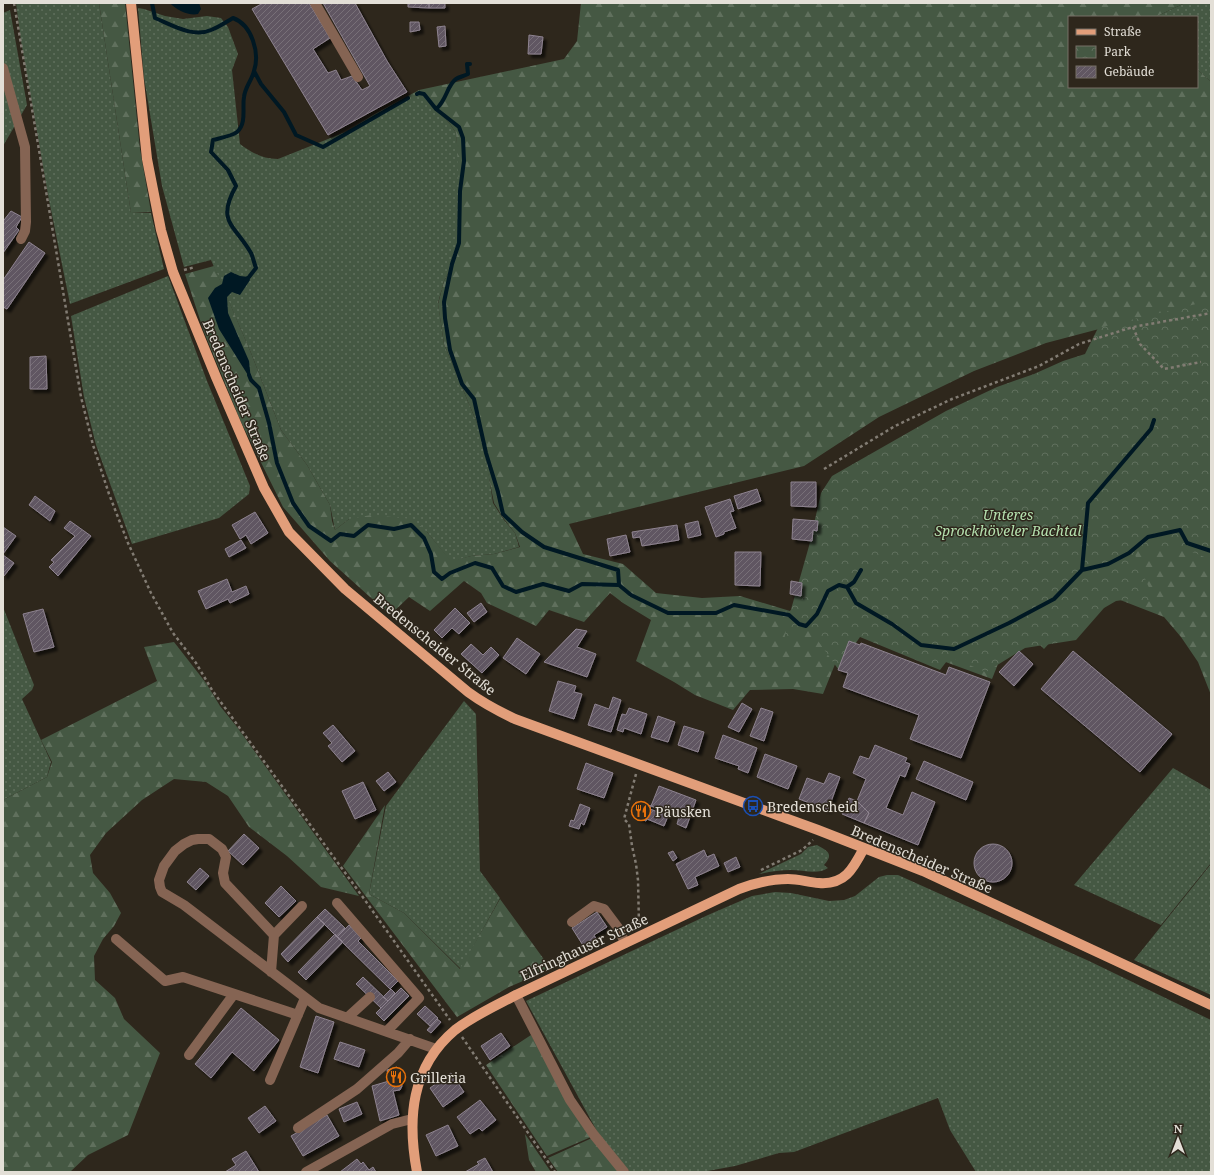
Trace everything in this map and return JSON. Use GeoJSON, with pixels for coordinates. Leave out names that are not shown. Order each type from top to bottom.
{"type":"FeatureCollection","features":[{"type":"Feature","properties":{"kind":"main road","name":"Bredenscheider Straße"},"geometry":{"type":"LineString","coordinates":[[131,3],[147,159],[161,230],[171,265],[216,377],[261,481],[289,532],[345,589],[482,703],[515,719],[864,848],[929,875],[1211,1005]]}},
{"type":"Feature","properties":{"kind":"main road","name":"Elfringhauser Straße"},"geometry":{"type":"LineString","coordinates":[[417,1172],[412,1119],[413,1104],[417,1087],[425,1068],[436,1049],[457,1029],[484,1011],[516,995],[739,889],[755,883],[775,880],[788,879],[831,883],[843,878],[852,870],[864,848]]}},
{"type":"Feature","properties":{"kind":"street"},"geometry":{"type":"LineString","coordinates":[[315,3],[358,77]]}},
{"type":"Feature","properties":{"kind":"street"},"geometry":{"type":"LineString","coordinates":[[3,68],[25,147],[26,222],[25,231],[21,239]]}},
{"type":"Feature","properties":{"kind":"street"},"geometry":{"type":"LineString","coordinates":[[274,935],[225,883],[223,873],[226,857],[222,849],[209,839],[198,839],[184,844],[176,851],[164,866],[159,880],[162,892],[184,905],[319,1008],[436,1049]]}},
{"type":"Feature","properties":{"kind":"street"},"geometry":{"type":"LineString","coordinates":[[337,903],[419,998],[387,1031]]}},
{"type":"Feature","properties":{"kind":"street"},"geometry":{"type":"LineString","coordinates":[[271,972],[274,935],[302,906]]}},
{"type":"Feature","properties":{"kind":"street"},"geometry":{"type":"LineString","coordinates":[[572,922],[594,906],[604,908],[619,929],[625,943]]}},
{"type":"Feature","properties":{"kind":"street"},"geometry":{"type":"LineString","coordinates":[[116,939],[165,981],[183,977],[298,1015]]}},
{"type":"Feature","properties":{"kind":"street"},"geometry":{"type":"LineString","coordinates":[[189,1055],[234,994]]}},
{"type":"Feature","properties":{"kind":"street"},"geometry":{"type":"LineString","coordinates":[[516,995],[570,1100],[594,1135],[624,1172]]}},
{"type":"Feature","properties":{"kind":"street"},"geometry":{"type":"LineString","coordinates":[[347,1018],[370,997]]}},
{"type":"Feature","properties":{"kind":"street"},"geometry":{"type":"LineString","coordinates":[[270,1080],[305,998]]}},
{"type":"Feature","properties":{"kind":"street"},"geometry":{"type":"LineString","coordinates":[[298,1128],[357,1089],[398,1052],[410,1039]]}},
{"type":"Feature","properties":{"kind":"street"},"geometry":{"type":"LineString","coordinates":[[306,1172],[392,1124],[412,1119]]}},
{"type":"Feature","properties":{"kind":"path"},"geometry":{"type":"LineString","coordinates":[[14,3],[81,397],[93,445],[109,494],[128,543],[173,633],[196,664],[212,690],[362,896]]}},
{"type":"Feature","properties":{"kind":"path"},"geometry":{"type":"LineString","coordinates":[[824,469],[895,426],[952,399],[1039,366],[1080,344],[1133,327],[1211,313]]}},
{"type":"Feature","properties":{"kind":"path"},"geometry":{"type":"LineString","coordinates":[[1133,327],[1140,344],[1164,369],[1201,362]]}},
{"type":"Feature","properties":{"kind":"path"},"geometry":{"type":"LineString","coordinates":[[638,764],[624,819],[629,824],[636,864],[638,880],[639,937]]}},
{"type":"Feature","properties":{"kind":"path"},"geometry":{"type":"LineString","coordinates":[[759,871],[802,850],[813,842],[818,830]]}},
{"type":"Feature","properties":{"kind":"green space"},"geometry":{"type":"Polygon","coordinates":[[[16,3],[99,3],[131,213],[151,213],[164,269],[70,304],[49,200],[21,41],[16,3]]]}},
{"type":"Feature","properties":{"kind":"green space"},"geometry":{"type":"Polygon","coordinates":[[[99,3],[125,3],[140,149],[151,212],[131,213],[99,3]]]}},
{"type":"Feature","properties":{"kind":"green space"},"geometry":{"type":"Polygon","coordinates":[[[581,3],[1185,3],[1157,16],[1068,16],[1068,88],[1198,88],[1198,70],[1211,82],[1211,305],[1137,319],[1046,343],[974,371],[879,417],[804,466],[569,524],[583,554],[623,564],[656,593],[702,598],[740,596],[790,611],[804,594],[1211,439],[1211,695],[1198,662],[1181,637],[1164,617],[1097,591],[1044,649],[1029,634],[1002,654],[992,679],[850,627],[823,694],[793,689],[750,690],[733,710],[695,695],[636,661],[651,620],[623,603],[610,593],[584,622],[549,610],[536,626],[487,603],[481,593],[464,581],[430,611],[409,597],[390,615],[330,561],[283,507],[241,422],[204,332],[185,274],[214,266],[251,353],[281,430],[307,465],[330,505],[335,530],[349,519],[371,515],[412,519],[427,532],[451,561],[471,556],[494,554],[520,547],[515,533],[494,503],[479,428],[444,344],[438,304],[444,281],[454,262],[458,248],[461,222],[456,133],[450,124],[419,90],[564,59],[577,41],[581,3]]]}},
{"type":"Feature","properties":{"kind":"green space"},"geometry":{"type":"Polygon","coordinates":[[[1185,3],[1211,3],[1211,82],[1198,70],[1198,16],[1157,16],[1185,3]]]}},
{"type":"Feature","properties":{"kind":"green space"},"geometry":{"type":"Polygon","coordinates":[[[138,8],[165,16],[183,19],[207,16],[221,18],[228,27],[238,54],[232,70],[240,144],[253,153],[263,157],[278,159],[348,131],[373,115],[419,90],[450,124],[456,133],[460,177],[461,222],[458,248],[454,262],[444,281],[438,303],[444,344],[479,428],[493,503],[515,533],[519,547],[494,554],[471,556],[451,562],[427,532],[349,519],[335,530],[330,505],[307,465],[281,430],[251,353],[211,260],[184,267],[162,186],[144,78],[138,8]]]}},
{"type":"Feature","properties":{"kind":"green space"},"geometry":{"type":"Polygon","coordinates":[[[10,10],[27,105],[3,146],[3,13],[10,10]]]}},
{"type":"Feature","properties":{"kind":"green space"},"geometry":{"type":"Polygon","coordinates":[[[168,276],[207,381],[250,486],[249,494],[219,518],[132,544],[96,445],[84,397],[71,316],[168,276]]]}},
{"type":"Feature","properties":{"kind":"green space","name":"Unteres Sprockhöveler Bachtal"},"geometry":{"type":"Polygon","coordinates":[[[1196,304],[1211,304],[1211,560],[1195,553],[1176,548],[1133,550],[1155,602],[1130,599],[1116,601],[1104,608],[1076,640],[1025,648],[986,672],[950,657],[940,670],[860,637],[838,669],[811,631],[801,630],[784,640],[809,546],[821,493],[832,476],[946,411],[997,387],[1085,354],[1098,328],[1196,304]]]}},
{"type":"Feature","properties":{"kind":"green space"},"geometry":{"type":"Polygon","coordinates":[[[3,607],[34,685],[32,690],[22,699],[51,762],[47,777],[3,800],[3,607]]]}},
{"type":"Feature","properties":{"kind":"green space"},"geometry":{"type":"Polygon","coordinates":[[[174,642],[206,683],[220,706],[237,727],[359,896],[321,887],[287,856],[249,827],[228,796],[206,782],[174,779],[142,800],[106,833],[90,855],[93,873],[110,893],[121,913],[114,926],[103,939],[94,956],[95,980],[115,998],[124,1019],[160,1053],[128,1135],[88,1155],[70,1172],[3,1172],[3,800],[47,777],[52,762],[41,740],[157,681],[144,647],[174,642]]]}},
{"type":"Feature","properties":{"kind":"green space"},"geometry":{"type":"Polygon","coordinates":[[[464,701],[476,714],[480,871],[500,898],[461,969],[404,913],[369,894],[386,806],[464,701]]]}},
{"type":"Feature","properties":{"kind":"green space"},"geometry":{"type":"Polygon","coordinates":[[[1173,768],[1211,790],[1211,863],[1161,925],[1074,885],[1173,768]]]}},
{"type":"Feature","properties":{"kind":"green space"},"geometry":{"type":"Polygon","coordinates":[[[385,805],[369,894],[404,913],[460,969],[500,899],[551,969],[509,987],[457,1017],[343,866],[385,805]]]}},
{"type":"Feature","properties":{"kind":"green space"},"geometry":{"type":"Polygon","coordinates":[[[817,845],[827,851],[829,855],[829,858],[824,865],[828,868],[824,870],[815,872],[787,870],[759,874],[801,854],[808,847],[817,845]]]}},
{"type":"Feature","properties":{"kind":"green space"},"geometry":{"type":"Polygon","coordinates":[[[1211,864],[1211,995],[1134,960],[1211,864]]]}},
{"type":"Feature","properties":{"kind":"green space"},"geometry":{"type":"Polygon","coordinates":[[[898,875],[1089,961],[1211,1020],[1211,1172],[976,1172],[950,1130],[938,1098],[794,1152],[779,1153],[735,1166],[702,1172],[630,1172],[598,1133],[526,1001],[708,915],[752,896],[775,892],[791,893],[829,901],[844,900],[855,896],[879,877],[898,875]]]}},
{"type":"Feature","properties":{"kind":"green space"},"geometry":{"type":"Polygon","coordinates":[[[531,1035],[591,1137],[547,1156],[486,1065],[531,1035]]]}},
{"type":"Feature","properties":{"kind":"green space"},"geometry":{"type":"Polygon","coordinates":[[[525,1134],[551,1172],[536,1172],[529,1160],[525,1134]]]}},
{"type":"Feature","properties":{"kind":"green space"},"geometry":{"type":"Polygon","coordinates":[[[592,1138],[621,1172],[558,1172],[548,1158],[592,1138]]]}},
{"type":"Feature","properties":{"kind":"water"},"geometry":{"type":"Polygon","coordinates":[[[170,3],[199,3],[201,9],[198,14],[191,14],[179,10],[170,3]]]}},
{"type":"Feature","properties":{"kind":"water"},"geometry":{"type":"Polygon","coordinates":[[[231,272],[240,276],[249,277],[250,280],[240,295],[232,292],[227,297],[228,313],[249,361],[251,380],[219,329],[208,298],[215,288],[222,284],[224,276],[231,272]]]}},
{"type":"Feature","properties":{"kind":"building"},"geometry":{"type":"Polygon","coordinates":[[[263,3],[309,3],[330,38],[313,49],[328,73],[336,70],[341,80],[352,76],[362,90],[370,86],[323,3],[355,3],[387,61],[407,92],[328,135],[252,9],[263,3]]]}},
{"type":"Feature","properties":{"kind":"building"},"geometry":{"type":"Polygon","coordinates":[[[408,3],[429,3],[429,8],[408,7],[408,3]]]}},
{"type":"Feature","properties":{"kind":"building"},"geometry":{"type":"Polygon","coordinates":[[[429,3],[445,3],[445,8],[429,8],[429,3]]]}},
{"type":"Feature","properties":{"kind":"building"},"geometry":{"type":"Polygon","coordinates":[[[410,22],[419,22],[420,30],[410,32],[410,22]]]}},
{"type":"Feature","properties":{"kind":"building"},"geometry":{"type":"Polygon","coordinates":[[[445,26],[446,46],[439,47],[437,27],[445,26]]]}},
{"type":"Feature","properties":{"kind":"building"},"geometry":{"type":"Polygon","coordinates":[[[529,35],[543,37],[541,54],[528,54],[529,35]]]}},
{"type":"Feature","properties":{"kind":"building"},"geometry":{"type":"Polygon","coordinates":[[[11,211],[22,217],[16,227],[19,230],[3,253],[3,219],[4,220],[11,211]]]}},
{"type":"Feature","properties":{"kind":"building"},"geometry":{"type":"Polygon","coordinates":[[[29,242],[45,253],[7,309],[3,307],[3,280],[29,242]]]}},
{"type":"Feature","properties":{"kind":"building"},"geometry":{"type":"Polygon","coordinates":[[[46,356],[47,389],[30,389],[30,357],[46,356]]]}},
{"type":"Feature","properties":{"kind":"building"},"geometry":{"type":"Polygon","coordinates":[[[791,482],[816,482],[816,507],[791,506],[791,482]]]}},
{"type":"Feature","properties":{"kind":"building"},"geometry":{"type":"Polygon","coordinates":[[[757,489],[761,501],[738,509],[734,496],[757,489]]]}},
{"type":"Feature","properties":{"kind":"building"},"geometry":{"type":"Polygon","coordinates":[[[35,496],[55,511],[50,521],[29,505],[35,496]]]}},
{"type":"Feature","properties":{"kind":"building"},"geometry":{"type":"Polygon","coordinates":[[[730,499],[734,511],[730,512],[736,528],[724,532],[724,534],[716,537],[705,507],[730,499]]]}},
{"type":"Feature","properties":{"kind":"building"},"geometry":{"type":"Polygon","coordinates":[[[255,512],[268,533],[251,544],[246,535],[240,539],[232,525],[255,512]]]}},
{"type":"Feature","properties":{"kind":"building"},"geometry":{"type":"Polygon","coordinates":[[[793,519],[818,521],[817,531],[813,530],[812,541],[792,539],[793,519]]]}},
{"type":"Feature","properties":{"kind":"building"},"geometry":{"type":"Polygon","coordinates":[[[70,521],[91,536],[58,576],[49,567],[54,562],[51,560],[75,536],[64,528],[70,521]]]}},
{"type":"Feature","properties":{"kind":"building"},"geometry":{"type":"Polygon","coordinates":[[[698,521],[701,535],[688,538],[685,524],[698,521]]]}},
{"type":"Feature","properties":{"kind":"building"},"geometry":{"type":"Polygon","coordinates":[[[677,525],[679,540],[642,546],[640,537],[633,538],[632,532],[677,525]]]}},
{"type":"Feature","properties":{"kind":"building"},"geometry":{"type":"Polygon","coordinates":[[[3,527],[16,536],[3,554],[3,527]]]}},
{"type":"Feature","properties":{"kind":"building"},"geometry":{"type":"Polygon","coordinates":[[[626,535],[630,552],[610,556],[607,539],[626,535]]]}},
{"type":"Feature","properties":{"kind":"building"},"geometry":{"type":"Polygon","coordinates":[[[241,540],[246,548],[229,557],[225,549],[241,540]]]}},
{"type":"Feature","properties":{"kind":"building"},"geometry":{"type":"Polygon","coordinates":[[[735,552],[761,552],[760,586],[735,585],[735,552]]]}},
{"type":"Feature","properties":{"kind":"building"},"geometry":{"type":"Polygon","coordinates":[[[3,555],[14,563],[4,576],[3,575],[3,555]]]}},
{"type":"Feature","properties":{"kind":"building"},"geometry":{"type":"Polygon","coordinates":[[[227,579],[232,592],[246,586],[249,594],[230,603],[228,599],[206,609],[198,591],[227,579]]]}},
{"type":"Feature","properties":{"kind":"building"},"geometry":{"type":"Polygon","coordinates":[[[791,581],[802,583],[801,596],[790,594],[791,581]]]}},
{"type":"Feature","properties":{"kind":"building"},"geometry":{"type":"Polygon","coordinates":[[[481,603],[487,612],[474,622],[467,613],[481,603]]]}},
{"type":"Feature","properties":{"kind":"building"},"geometry":{"type":"Polygon","coordinates":[[[455,608],[470,623],[459,634],[452,628],[442,638],[434,630],[455,608]]]}},
{"type":"Feature","properties":{"kind":"building"},"geometry":{"type":"Polygon","coordinates":[[[43,609],[54,647],[34,652],[23,614],[43,609]]]}},
{"type":"Feature","properties":{"kind":"building"},"geometry":{"type":"Polygon","coordinates":[[[576,629],[587,631],[577,647],[596,654],[587,677],[544,662],[576,629]]]}},
{"type":"Feature","properties":{"kind":"building"},"geometry":{"type":"Polygon","coordinates":[[[517,638],[540,654],[526,674],[503,658],[517,638]]]}},
{"type":"Feature","properties":{"kind":"building"},"geometry":{"type":"Polygon","coordinates":[[[849,641],[860,645],[861,643],[946,675],[949,667],[990,682],[961,758],[910,739],[919,715],[843,687],[848,673],[838,670],[849,641]]]}},
{"type":"Feature","properties":{"kind":"building"},"geometry":{"type":"Polygon","coordinates":[[[471,644],[483,655],[491,647],[499,655],[482,673],[461,654],[471,644]]]}},
{"type":"Feature","properties":{"kind":"building"},"geometry":{"type":"Polygon","coordinates":[[[1019,651],[1033,664],[1014,686],[999,672],[1019,651]]]}},
{"type":"Feature","properties":{"kind":"building"},"geometry":{"type":"Polygon","coordinates":[[[1073,651],[1172,734],[1140,772],[1041,689],[1073,651]]]}},
{"type":"Feature","properties":{"kind":"building"},"geometry":{"type":"Polygon","coordinates":[[[558,681],[576,686],[574,692],[582,694],[574,719],[549,711],[558,681]]]}},
{"type":"Feature","properties":{"kind":"building"},"geometry":{"type":"Polygon","coordinates":[[[613,697],[621,700],[611,732],[588,725],[595,704],[609,709],[613,697]]]}},
{"type":"Feature","properties":{"kind":"building"},"geometry":{"type":"Polygon","coordinates":[[[742,703],[752,709],[739,732],[728,727],[742,703]]]}},
{"type":"Feature","properties":{"kind":"building"},"geometry":{"type":"Polygon","coordinates":[[[629,708],[647,714],[641,734],[624,728],[623,732],[617,730],[622,714],[626,715],[629,708]]]}},
{"type":"Feature","properties":{"kind":"building"},"geometry":{"type":"Polygon","coordinates":[[[761,708],[773,712],[764,741],[750,736],[761,708]]]}},
{"type":"Feature","properties":{"kind":"building"},"geometry":{"type":"Polygon","coordinates":[[[658,716],[675,722],[668,742],[651,737],[658,716]]]}},
{"type":"Feature","properties":{"kind":"building"},"geometry":{"type":"Polygon","coordinates":[[[333,725],[355,751],[342,762],[328,746],[332,743],[323,733],[333,725]]]}},
{"type":"Feature","properties":{"kind":"building"},"geometry":{"type":"Polygon","coordinates":[[[684,726],[704,732],[698,752],[678,745],[684,726]]]}},
{"type":"Feature","properties":{"kind":"building"},"geometry":{"type":"Polygon","coordinates":[[[723,735],[757,748],[748,773],[738,769],[739,766],[715,758],[723,735]]]}},
{"type":"Feature","properties":{"kind":"building"},"geometry":{"type":"Polygon","coordinates":[[[875,745],[907,758],[905,762],[910,764],[905,777],[900,775],[886,808],[903,815],[912,792],[935,802],[918,845],[864,823],[869,813],[857,801],[866,779],[853,773],[860,756],[869,759],[875,745]]]}},
{"type":"Feature","properties":{"kind":"building"},"geometry":{"type":"Polygon","coordinates":[[[765,754],[797,766],[788,789],[757,777],[765,754]]]}},
{"type":"Feature","properties":{"kind":"building"},"geometry":{"type":"Polygon","coordinates":[[[924,761],[973,782],[966,800],[916,779],[924,761]]]}},
{"type":"Feature","properties":{"kind":"building"},"geometry":{"type":"Polygon","coordinates":[[[586,763],[613,773],[604,798],[577,789],[586,763]]]}},
{"type":"Feature","properties":{"kind":"building"},"geometry":{"type":"Polygon","coordinates":[[[388,772],[396,782],[384,791],[376,781],[388,772]]]}},
{"type":"Feature","properties":{"kind":"building"},"geometry":{"type":"Polygon","coordinates":[[[829,773],[840,777],[828,810],[799,799],[807,778],[824,784],[829,773]]]}},
{"type":"Feature","properties":{"kind":"building"},"geometry":{"type":"Polygon","coordinates":[[[363,782],[376,810],[355,819],[342,791],[363,782]]]}},
{"type":"Feature","properties":{"kind":"building"},"geometry":{"type":"Polygon","coordinates":[[[659,786],[696,800],[686,828],[677,824],[679,817],[651,806],[659,786]]]}},
{"type":"Feature","properties":{"kind":"building"},"geometry":{"type":"Polygon","coordinates":[[[849,798],[857,801],[869,813],[864,823],[842,814],[849,798]]]}},
{"type":"Feature","properties":{"kind":"building","name":"Päusken"},"geometry":{"type":"Polygon","coordinates":[[[636,802],[651,806],[646,821],[635,817],[636,814],[632,813],[636,802]]]}},
{"type":"Feature","properties":{"kind":"building"},"geometry":{"type":"Polygon","coordinates":[[[580,804],[590,808],[584,825],[581,823],[579,829],[569,826],[571,820],[574,821],[580,804]]]}},
{"type":"Feature","properties":{"kind":"building"},"geometry":{"type":"Polygon","coordinates":[[[650,809],[668,816],[664,826],[647,819],[650,809]]]}},
{"type":"Feature","properties":{"kind":"building"},"geometry":{"type":"Polygon","coordinates":[[[244,834],[259,848],[243,865],[228,851],[244,834]]]}},
{"type":"Feature","properties":{"kind":"building"},"geometry":{"type":"Polygon","coordinates":[[[989,844],[997,844],[1007,849],[1011,856],[1011,870],[1007,877],[997,882],[989,882],[979,877],[977,874],[974,867],[974,859],[979,849],[982,847],[989,844]]]}},
{"type":"Feature","properties":{"kind":"building"},"geometry":{"type":"Polygon","coordinates":[[[704,850],[707,857],[714,854],[719,866],[695,877],[698,885],[688,889],[676,864],[704,850]]]}},
{"type":"Feature","properties":{"kind":"building"},"geometry":{"type":"Polygon","coordinates":[[[673,851],[677,858],[673,861],[668,853],[673,851]]]}},
{"type":"Feature","properties":{"kind":"building"},"geometry":{"type":"Polygon","coordinates":[[[736,857],[740,867],[728,872],[724,863],[736,857]]]}},
{"type":"Feature","properties":{"kind":"building"},"geometry":{"type":"Polygon","coordinates":[[[200,868],[209,876],[196,890],[187,882],[200,868]]]}},
{"type":"Feature","properties":{"kind":"building"},"geometry":{"type":"Polygon","coordinates":[[[281,886],[296,901],[279,917],[265,903],[281,886]]]}},
{"type":"Feature","properties":{"kind":"building"},"geometry":{"type":"Polygon","coordinates":[[[325,909],[345,928],[337,937],[317,917],[325,909]]]}},
{"type":"Feature","properties":{"kind":"building"},"geometry":{"type":"Polygon","coordinates":[[[597,912],[607,927],[594,935],[596,939],[584,947],[572,928],[597,912]]]}},
{"type":"Feature","properties":{"kind":"building"},"geometry":{"type":"Polygon","coordinates":[[[317,917],[325,924],[288,962],[281,954],[317,917]]]}},
{"type":"Feature","properties":{"kind":"building"},"geometry":{"type":"Polygon","coordinates":[[[349,925],[361,938],[358,941],[398,981],[390,989],[337,937],[349,925]]]}},
{"type":"Feature","properties":{"kind":"building"},"geometry":{"type":"Polygon","coordinates":[[[335,934],[343,942],[306,980],[298,972],[335,934]]]}},
{"type":"Feature","properties":{"kind":"building"},"geometry":{"type":"Polygon","coordinates":[[[363,977],[388,1001],[381,1008],[356,984],[363,977]]]}},
{"type":"Feature","properties":{"kind":"building"},"geometry":{"type":"Polygon","coordinates":[[[401,988],[409,996],[384,1021],[376,1013],[401,988]]]}},
{"type":"Feature","properties":{"kind":"building"},"geometry":{"type":"Polygon","coordinates":[[[391,989],[395,993],[388,1001],[383,997],[391,989]]]}},
{"type":"Feature","properties":{"kind":"building"},"geometry":{"type":"Polygon","coordinates":[[[425,1006],[438,1018],[430,1026],[417,1014],[425,1006]]]}},
{"type":"Feature","properties":{"kind":"building"},"geometry":{"type":"Polygon","coordinates":[[[241,1008],[279,1040],[254,1071],[232,1052],[211,1078],[195,1064],[241,1008]]]}},
{"type":"Feature","properties":{"kind":"building"},"geometry":{"type":"Polygon","coordinates":[[[316,1016],[334,1022],[318,1073],[300,1067],[316,1016]]]}},
{"type":"Feature","properties":{"kind":"building"},"geometry":{"type":"Polygon","coordinates":[[[437,1019],[441,1022],[431,1033],[427,1030],[437,1019]]]}},
{"type":"Feature","properties":{"kind":"building"},"geometry":{"type":"Polygon","coordinates":[[[501,1033],[510,1046],[490,1060],[481,1046],[501,1033]]]}},
{"type":"Feature","properties":{"kind":"building"},"geometry":{"type":"Polygon","coordinates":[[[340,1042],[365,1050],[359,1067],[334,1059],[340,1042]]]}},
{"type":"Feature","properties":{"kind":"building"},"geometry":{"type":"Polygon","coordinates":[[[397,1067],[402,1086],[400,1090],[393,1091],[399,1115],[380,1121],[372,1086],[389,1081],[387,1070],[397,1067]]]}},
{"type":"Feature","properties":{"kind":"building"},"geometry":{"type":"Polygon","coordinates":[[[451,1073],[464,1092],[443,1107],[430,1088],[451,1073]]]}},
{"type":"Feature","properties":{"kind":"building"},"geometry":{"type":"Polygon","coordinates":[[[480,1100],[496,1120],[482,1131],[479,1128],[470,1134],[457,1117],[480,1100]]]}},
{"type":"Feature","properties":{"kind":"building"},"geometry":{"type":"Polygon","coordinates":[[[357,1102],[362,1114],[344,1122],[339,1109],[357,1102]]]}},
{"type":"Feature","properties":{"kind":"building"},"geometry":{"type":"Polygon","coordinates":[[[265,1106],[276,1121],[259,1133],[248,1118],[265,1106]]]}},
{"type":"Feature","properties":{"kind":"building"},"geometry":{"type":"Polygon","coordinates":[[[327,1115],[339,1136],[303,1156],[291,1136],[327,1115]]]}},
{"type":"Feature","properties":{"kind":"building"},"geometry":{"type":"Polygon","coordinates":[[[448,1125],[458,1146],[436,1156],[426,1135],[448,1125]]]}},
{"type":"Feature","properties":{"kind":"building"},"geometry":{"type":"Polygon","coordinates":[[[246,1151],[259,1172],[225,1172],[236,1165],[232,1159],[246,1151]]]}},
{"type":"Feature","properties":{"kind":"building"},"geometry":{"type":"Polygon","coordinates":[[[485,1158],[493,1172],[465,1172],[479,1164],[477,1162],[485,1158]]]}},
{"type":"Feature","properties":{"kind":"building"},"geometry":{"type":"Polygon","coordinates":[[[357,1159],[361,1164],[363,1162],[369,1170],[373,1167],[376,1172],[340,1172],[357,1159]]]}},
{"type":"Feature","properties":{"kind":"waterway"},"geometry":{"type":"LineString","coordinates":[[152,3],[155,18],[183,30],[190,32],[204,32],[211,30],[233,18],[245,27],[253,40],[256,64],[245,93],[242,124],[237,132],[229,136],[213,140],[211,152],[228,170],[236,186],[230,198],[227,215],[234,229],[251,253],[256,268],[245,280]]}},
{"type":"Feature","properties":{"kind":"waterway"},"geometry":{"type":"LineString","coordinates":[[436,109],[440,105],[453,82],[457,78],[468,74],[467,64],[470,64]]}},
{"type":"Feature","properties":{"kind":"waterway"},"geometry":{"type":"LineString","coordinates":[[254,71],[261,84],[284,112],[296,135],[323,147],[408,98]]}},
{"type":"Feature","properties":{"kind":"waterway"},"geometry":{"type":"LineString","coordinates":[[417,94],[424,94],[436,109],[459,127],[463,138],[464,161],[460,191],[459,243],[452,264],[444,302],[445,318],[450,350],[462,384],[474,399],[486,453],[503,514],[522,532],[544,547],[618,570],[619,585]]}},
{"type":"Feature","properties":{"kind":"waterway"},"geometry":{"type":"LineString","coordinates":[[249,375],[251,380],[259,388],[269,423],[277,463],[293,503],[309,526],[331,541],[340,534],[354,536],[368,525],[394,529],[411,525],[424,538],[431,554],[434,572],[442,579],[450,573],[475,563],[492,568],[503,586],[516,592],[543,584],[569,591],[582,584],[619,585],[631,595],[668,613],[716,613],[734,605],[789,615],[799,624],[806,626],[817,614],[828,591],[839,585],[847,587],[856,603],[892,624],[921,645],[954,649],[1009,623],[1054,599],[1082,570],[1108,564],[1129,553],[1148,537],[1180,530],[1187,543],[1211,551]]}},
{"type":"Feature","properties":{"kind":"waterway"},"geometry":{"type":"LineString","coordinates":[[1082,570],[1088,503],[1151,429],[1154,420]]}},
{"type":"Feature","properties":{"kind":"waterway"},"geometry":{"type":"LineString","coordinates":[[847,587],[854,582],[861,570]]}},
{"type":"Feature","properties":{"kind":"place","name":"Bredenscheid"},"geometry":{"type":"Point","coordinates":[753,806]}},
{"type":"Feature","properties":{"kind":"place","name":"Päusken"},"geometry":{"type":"Point","coordinates":[641,811]}},
{"type":"Feature","properties":{"kind":"place","name":"Grilleria"},"geometry":{"type":"Point","coordinates":[396,1077]}}]}
